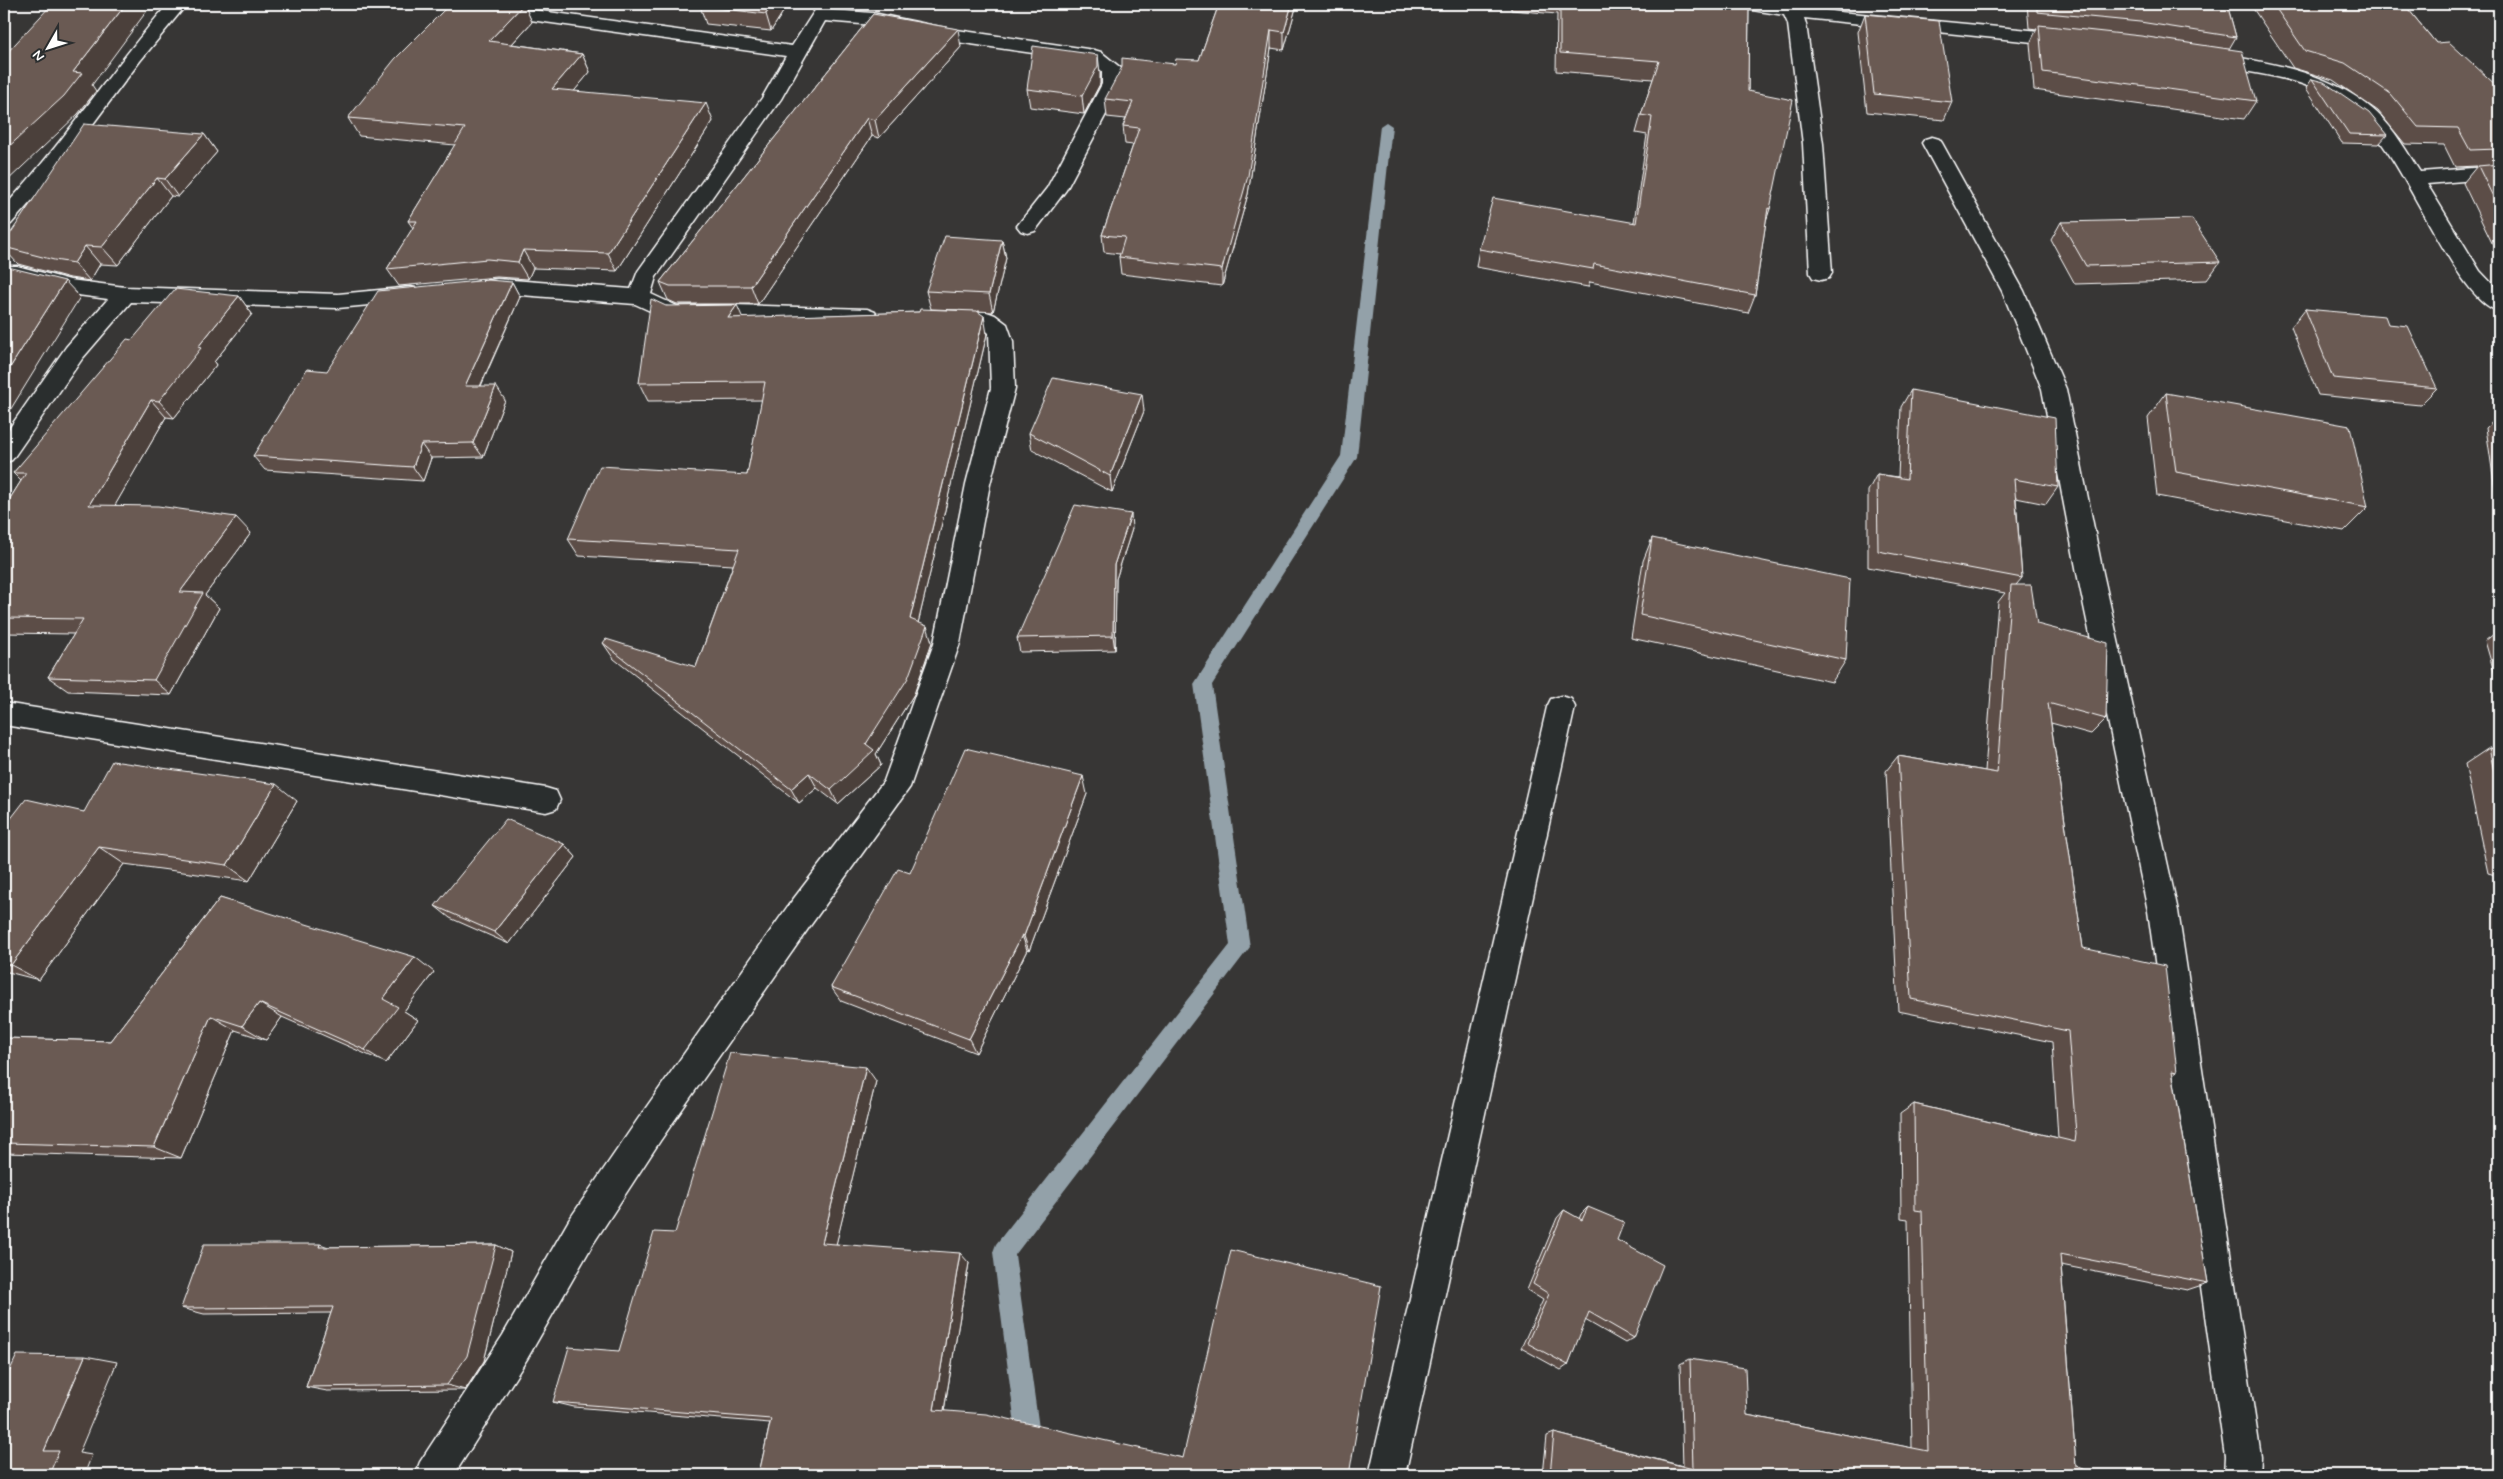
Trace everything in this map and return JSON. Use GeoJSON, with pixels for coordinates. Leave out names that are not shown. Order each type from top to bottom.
{"type":"FeatureCollection","features":[{"type":"Feature","properties":{"kind":"street"},"geometry":{"type":"LineString","coordinates":[[4,219],[32,191],[150,34],[178,4]]}},
{"type":"Feature","properties":{"kind":"street"},"geometry":{"type":"LineString","coordinates":[[453,4],[797,52]]}},
{"type":"Feature","properties":{"kind":"street"},"geometry":{"type":"LineString","coordinates":[[1746,4],[1792,12],[2093,43]]}},
{"type":"Feature","properties":{"kind":"street"},"geometry":{"type":"LineString","coordinates":[[639,297],[650,269],[771,99],[823,9],[950,35],[1094,56],[1112,69],[1112,84],[1056,190],[1028,226]]}},
{"type":"Feature","properties":{"kind":"street"},"geometry":{"type":"LineString","coordinates":[[1792,12],[1797,24],[1813,144],[1821,273]]}},
{"type":"Feature","properties":{"kind":"street"},"geometry":{"type":"LineString","coordinates":[[2196,57],[2262,67],[2325,86],[2370,117],[2394,146],[2472,276],[2499,304]]}},
{"type":"Feature","properties":{"kind":"street"},"geometry":{"type":"LineString","coordinates":[[1932,143],[2013,291],[2054,388],[2090,573],[2163,911],[2243,1457],[2242,1475]]}},
{"type":"Feature","properties":{"kind":"street"},"geometry":{"type":"LineString","coordinates":[[2414,179],[2499,172]]}},
{"type":"Feature","properties":{"kind":"street"},"geometry":{"type":"LineString","coordinates":[[4,273],[17,273],[70,287],[125,294],[338,301],[432,292]]}},
{"type":"Feature","properties":{"kind":"street"},"geometry":{"type":"LineString","coordinates":[[460,290],[498,286],[639,297],[674,314],[733,313],[895,318]]}},
{"type":"Feature","properties":{"kind":"street"},"geometry":{"type":"LineString","coordinates":[[4,454],[74,353],[125,294]]}},
{"type":"Feature","properties":{"kind":"street"},"geometry":{"type":"LineString","coordinates":[[433,1475],[515,1347],[581,1232],[649,1130],[799,916],[896,786],[947,643],[978,484],[1003,388],[1002,341],[999,329],[987,320],[924,318]]}},
{"type":"Feature","properties":{"kind":"street"},"geometry":{"type":"LineString","coordinates":[[1387,1475],[1561,707]]}},
{"type":"Feature","properties":{"kind":"street"},"geometry":{"type":"LineString","coordinates":[[4,714],[546,800]]}},
{"type":"Feature","properties":{"kind":"building"},"geometry":{"type":"Polygon","coordinates":[[[52,4],[126,4],[73,72],[82,73],[64,96],[4,151],[4,56],[52,4]]]}},
{"type":"Feature","properties":{"kind":"building"},"geometry":{"type":"Polygon","coordinates":[[[450,4],[524,4],[489,41],[582,54],[552,89],[706,103],[608,253],[523,250],[518,262],[487,259],[387,269],[417,221],[408,221],[465,128],[348,118],[395,59],[450,4]]]}},
{"type":"Feature","properties":{"kind":"building"},"geometry":{"type":"Polygon","coordinates":[[[702,4],[772,4],[766,14],[700,6],[702,4]]]}},
{"type":"Feature","properties":{"kind":"building"},"geometry":{"type":"Polygon","coordinates":[[[1219,4],[1292,4],[1284,32],[1271,30],[1248,176],[1222,269],[1119,257],[1125,237],[1102,235],[1139,128],[1123,126],[1133,102],[1105,99],[1122,67],[1122,58],[1175,64],[1176,59],[1199,60],[1219,4]]]}},
{"type":"Feature","properties":{"kind":"building"},"geometry":{"type":"Polygon","coordinates":[[[1560,4],[1749,4],[1748,91],[1793,100],[1770,209],[1768,208],[1755,295],[1594,264],[1593,269],[1479,249],[1493,198],[1636,223],[1652,117],[1641,115],[1659,61],[1560,53],[1560,4]]]}},
{"type":"Feature","properties":{"kind":"building"},"geometry":{"type":"Polygon","coordinates":[[[2037,4],[2227,4],[2236,37],[2140,22],[2037,12],[2037,4]]]}},
{"type":"Feature","properties":{"kind":"building"},"geometry":{"type":"Polygon","coordinates":[[[2273,4],[2404,4],[2436,43],[2449,42],[2499,88],[2499,149],[2470,150],[2458,128],[2418,127],[2391,94],[2345,63],[2305,51],[2273,4]]]}},
{"type":"Feature","properties":{"kind":"building"},"geometry":{"type":"Polygon","coordinates":[[[873,14],[958,29],[875,120],[867,118],[751,286],[670,286],[660,282],[873,14]]]}},
{"type":"Feature","properties":{"kind":"building"},"geometry":{"type":"Polygon","coordinates":[[[1865,14],[1939,21],[1952,102],[1874,94],[1865,14]]]}},
{"type":"Feature","properties":{"kind":"building"},"geometry":{"type":"Polygon","coordinates":[[[2039,25],[2141,36],[2242,51],[2256,101],[2043,72],[2039,25]]]}},
{"type":"Feature","properties":{"kind":"building"},"geometry":{"type":"Polygon","coordinates":[[[1033,46],[1098,55],[1098,66],[1082,96],[1027,89],[1033,46]]]}},
{"type":"Feature","properties":{"kind":"building"},"geometry":{"type":"Polygon","coordinates":[[[2312,79],[2324,82],[2369,113],[2387,135],[2349,134],[2312,79]]]}},
{"type":"Feature","properties":{"kind":"building"},"geometry":{"type":"Polygon","coordinates":[[[84,124],[204,134],[165,179],[157,178],[102,247],[85,246],[74,263],[54,260],[4,247],[4,243],[84,124]]]}},
{"type":"Feature","properties":{"kind":"building"},"geometry":{"type":"Polygon","coordinates":[[[2499,164],[2499,209],[2478,166],[2499,164]]]}},
{"type":"Feature","properties":{"kind":"building"},"geometry":{"type":"Polygon","coordinates":[[[2192,219],[2220,262],[2086,266],[2061,222],[2192,219]]]}},
{"type":"Feature","properties":{"kind":"building"},"geometry":{"type":"Polygon","coordinates":[[[945,236],[1002,240],[989,294],[926,291],[945,236]]]}},
{"type":"Feature","properties":{"kind":"building"},"geometry":{"type":"Polygon","coordinates":[[[4,266],[65,281],[4,377],[4,266]]]}},
{"type":"Feature","properties":{"kind":"building"},"geometry":{"type":"Polygon","coordinates":[[[488,280],[512,282],[465,386],[496,386],[473,443],[421,444],[413,467],[253,456],[307,369],[327,371],[378,291],[488,280]]]}},
{"type":"Feature","properties":{"kind":"building"},"geometry":{"type":"Polygon","coordinates":[[[175,289],[239,296],[198,347],[201,348],[159,401],[151,400],[89,505],[158,506],[236,517],[180,592],[203,593],[154,680],[48,677],[83,619],[4,618],[4,508],[26,473],[13,473],[127,339],[132,340],[175,289]]]}},
{"type":"Feature","properties":{"kind":"building"},"geometry":{"type":"Polygon","coordinates":[[[651,299],[666,306],[737,305],[728,318],[919,312],[920,309],[977,311],[984,316],[910,619],[927,626],[908,678],[866,744],[874,750],[831,790],[809,773],[791,789],[603,643],[606,639],[696,667],[739,549],[568,539],[600,466],[747,475],[765,382],[639,383],[651,299]]]}},
{"type":"Feature","properties":{"kind":"building"},"geometry":{"type":"Polygon","coordinates":[[[2305,309],[2385,316],[2388,324],[2408,326],[2437,388],[2333,378],[2305,309]]]}},
{"type":"Feature","properties":{"kind":"building"},"geometry":{"type":"Polygon","coordinates":[[[1053,378],[1142,394],[1110,476],[1029,433],[1053,378]]]}},
{"type":"Feature","properties":{"kind":"building"},"geometry":{"type":"Polygon","coordinates":[[[1911,390],[2055,418],[2058,487],[2014,479],[2022,578],[1878,551],[1877,474],[1907,479],[1911,390]]]}},
{"type":"Feature","properties":{"kind":"building"},"geometry":{"type":"Polygon","coordinates":[[[2166,393],[2350,426],[2368,507],[2176,472],[2166,393]]]}},
{"type":"Feature","properties":{"kind":"building"},"geometry":{"type":"Polygon","coordinates":[[[1075,505],[1131,514],[1114,565],[1113,636],[1017,638],[1075,505]]]}},
{"type":"Feature","properties":{"kind":"building"},"geometry":{"type":"Polygon","coordinates":[[[1652,538],[1850,579],[1846,660],[1640,615],[1652,538]]]}},
{"type":"Feature","properties":{"kind":"building"},"geometry":{"type":"Polygon","coordinates":[[[2011,585],[2031,585],[2037,624],[2108,643],[2106,719],[2048,703],[2083,948],[2165,966],[2177,1072],[2172,1071],[2208,1283],[2060,1254],[2076,1466],[2097,1475],[1550,1475],[1554,1433],[1693,1469],[1690,1359],[1745,1368],[1747,1415],[1928,1451],[1922,1211],[1915,1210],[1914,1104],[2075,1142],[2076,1134],[2068,1031],[1911,999],[1898,756],[1997,773],[2011,585]]]}},
{"type":"Feature","properties":{"kind":"building"},"geometry":{"type":"Polygon","coordinates":[[[965,748],[1083,776],[1024,936],[1022,935],[969,1039],[831,987],[898,869],[910,873],[965,748]]]}},
{"type":"Feature","properties":{"kind":"building"},"geometry":{"type":"Polygon","coordinates":[[[2489,748],[2499,750],[2499,795],[2489,748]]]}},
{"type":"Feature","properties":{"kind":"building"},"geometry":{"type":"Polygon","coordinates":[[[112,761],[276,784],[227,865],[99,847],[11,965],[4,964],[4,820],[9,821],[26,799],[84,812],[112,761]]]}},
{"type":"Feature","properties":{"kind":"building"},"geometry":{"type":"Polygon","coordinates":[[[506,819],[564,844],[494,932],[435,906],[506,819]]]}},
{"type":"Feature","properties":{"kind":"building"},"geometry":{"type":"Polygon","coordinates":[[[220,898],[415,957],[383,999],[398,1007],[365,1050],[259,1003],[242,1026],[211,1016],[154,1147],[4,1143],[4,1038],[110,1041],[220,898]]]}},
{"type":"Feature","properties":{"kind":"building"},"geometry":{"type":"Polygon","coordinates":[[[730,1053],[866,1067],[822,1243],[960,1253],[934,1410],[986,1414],[1183,1458],[1231,1250],[1381,1286],[1349,1475],[843,1475],[760,1469],[771,1419],[553,1402],[569,1347],[619,1351],[654,1232],[675,1233],[730,1053]]]}},
{"type":"Feature","properties":{"kind":"building"},"geometry":{"type":"Polygon","coordinates":[[[1588,1207],[1624,1222],[1617,1240],[1663,1265],[1634,1338],[1589,1312],[1568,1365],[1527,1343],[1549,1294],[1533,1284],[1564,1210],[1582,1220],[1588,1207]]]}},
{"type":"Feature","properties":{"kind":"building"},"geometry":{"type":"Polygon","coordinates":[[[204,1244],[320,1244],[319,1247],[496,1245],[467,1356],[447,1385],[306,1387],[333,1307],[181,1308],[204,1244]]]}},
{"type":"Feature","properties":{"kind":"building"},"geometry":{"type":"Polygon","coordinates":[[[17,1355],[85,1356],[44,1451],[59,1451],[49,1475],[4,1475],[4,1383],[17,1355]]]}},
{"type":"Feature","properties":{"kind":"waterway"},"geometry":{"type":"LineString","coordinates":[[992,1475],[1027,1428],[1004,1252],[1240,947],[1203,684],[1349,457],[1386,126]]}}]}
